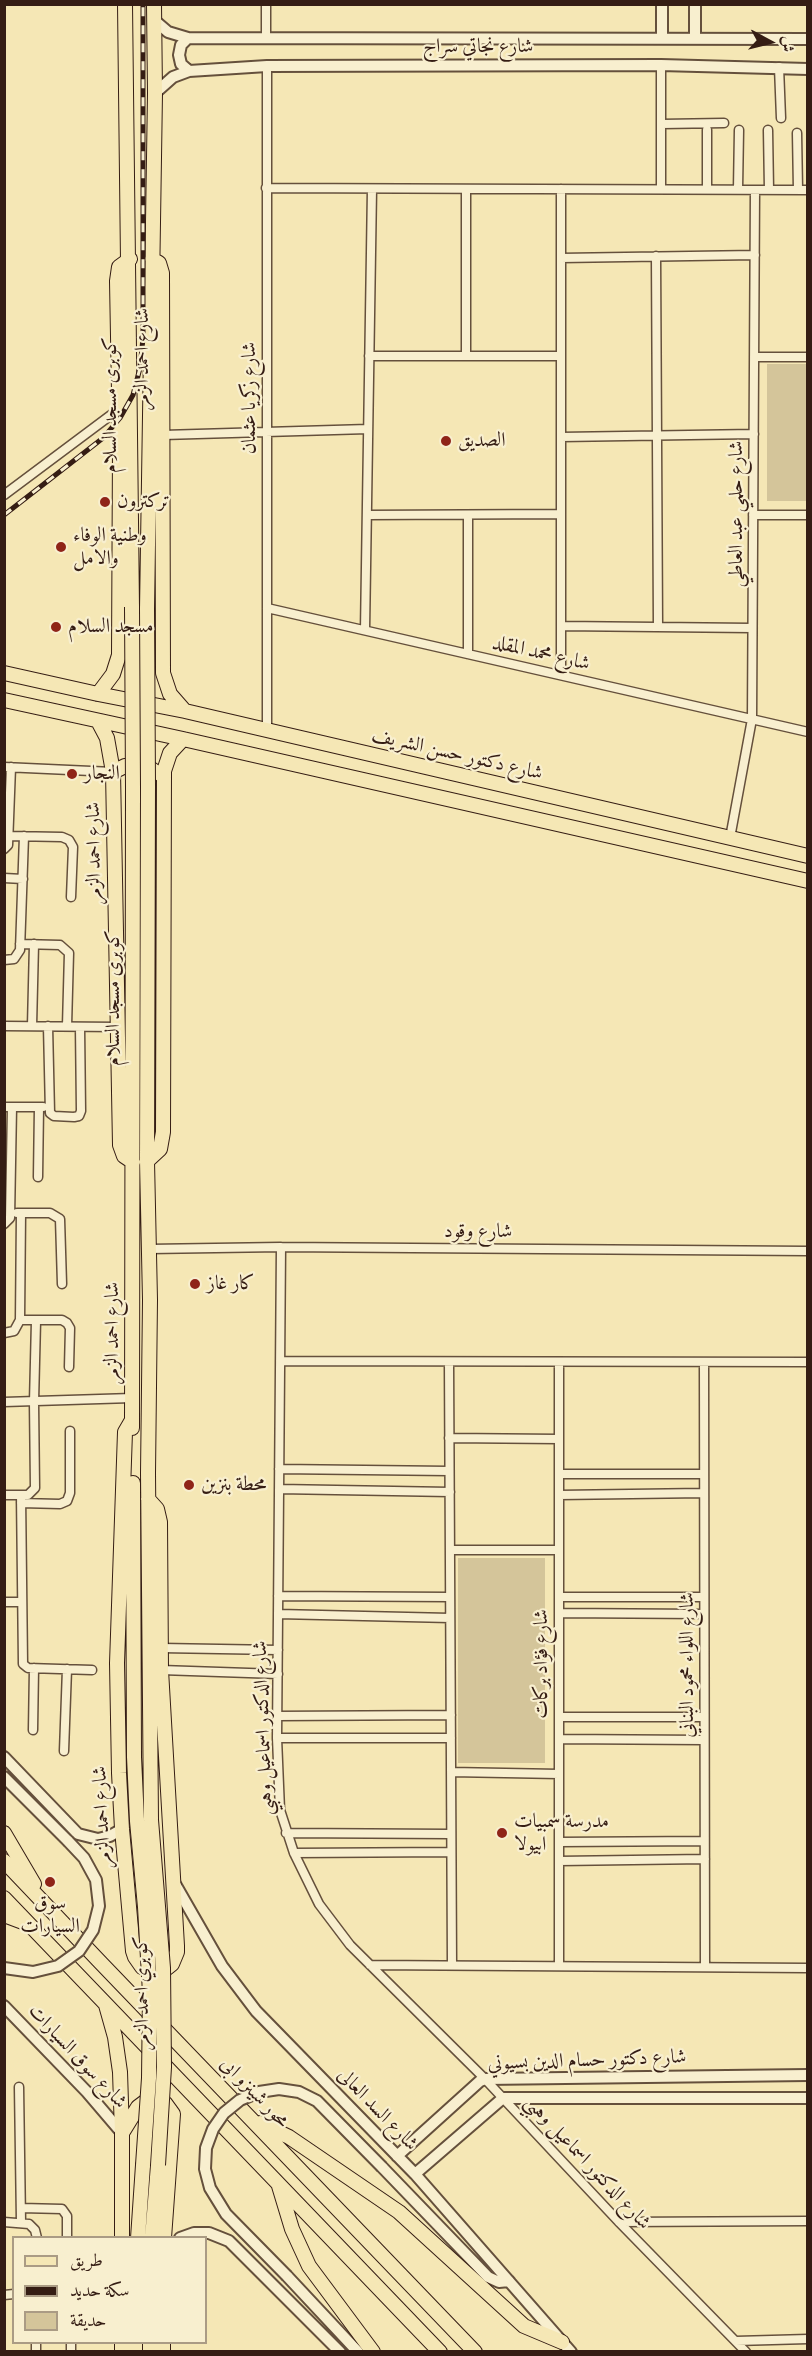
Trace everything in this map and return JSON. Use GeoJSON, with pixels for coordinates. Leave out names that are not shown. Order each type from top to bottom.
{"type":"FeatureCollection","features":[{"type":"Feature","properties":{"kind":"main road","name":"شارع احمد الزمر"},"geometry":{"type":"LineString","coordinates":[[98,694],[113,674],[119,655],[117,281],[120,267],[130,259],[125,4]]}},
{"type":"Feature","properties":{"kind":"main road","name":"شارع احمد الزمر"},"geometry":{"type":"LineString","coordinates":[[154,4],[152,260],[159,263],[162,269],[162,665],[166,687],[185,711]]}},
{"type":"Feature","properties":{"kind":"main road","name":"كوبرى مسجد السلام"},"geometry":{"type":"LineString","coordinates":[[130,259],[133,788],[140,1161]]}},
{"type":"Feature","properties":{"kind":"main road","name":"كوبرى مسجد السلام"},"geometry":{"type":"LineString","coordinates":[[140,1161],[148,786],[147,609],[152,260]]}},
{"type":"Feature","properties":{"kind":"main road"},"geometry":{"type":"LineString","coordinates":[[119,655],[124,665],[138,673],[154,672],[162,665]]}},
{"type":"Feature","properties":{"kind":"main road","name":"شارع دكتور حسن الشريف"},"geometry":{"type":"LineString","coordinates":[[4,673],[185,711],[803,855]]}},
{"type":"Feature","properties":{"kind":"main road"},"geometry":{"type":"LineString","coordinates":[[4,700],[807,881]]}},
{"type":"Feature","properties":{"kind":"main road","name":"شارع احمد الزمر"},"geometry":{"type":"LineString","coordinates":[[98,721],[110,748],[114,772],[120,1145],[124,1156],[140,1161]]}},
{"type":"Feature","properties":{"kind":"main road"},"geometry":{"type":"LineString","coordinates":[[140,1161],[160,1149],[163,1132],[164,782],[167,758],[183,739]]}},
{"type":"Feature","properties":{"kind":"main road"},"geometry":{"type":"LineString","coordinates":[[114,772],[131,765],[144,766],[156,772],[164,782]]}},
{"type":"Feature","properties":{"kind":"main road"},"geometry":{"type":"LineString","coordinates":[[651,845],[657,821]]}},
{"type":"Feature","properties":{"kind":"main road"},"geometry":{"type":"LineString","coordinates":[[793,878],[803,855]]}},
{"type":"Feature","properties":{"kind":"main road","name":"شارع احمد الزمر"},"geometry":{"type":"LineString","coordinates":[[140,1161],[149,1249],[148,1499],[157,1509],[160,1522],[160,1648],[177,1946],[172,1964],[161,1971],[142,1967],[133,1951],[122,1829],[117,1663],[125,1432],[132,1420],[140,1161]]}},
{"type":"Feature","properties":{"kind":"main road"},"geometry":{"type":"LineString","coordinates":[[132,1420],[134,1757],[144,1821]]}},
{"type":"Feature","properties":{"kind":"main road"},"geometry":{"type":"LineString","coordinates":[[144,1821],[148,1499]]}},
{"type":"Feature","properties":{"kind":"main road","name":"كوبري احمد الزمر"},"geometry":{"type":"LineString","coordinates":[[138,2236],[149,2078],[150,1993],[144,1821]]}},
{"type":"Feature","properties":{"kind":"main road","name":"كوبري احمد الزمر"},"geometry":{"type":"LineString","coordinates":[[144,1821],[161,1919],[164,1988],[164,2067],[152,2236]]}},
{"type":"Feature","properties":{"kind":"main road"},"geometry":{"type":"LineString","coordinates":[[4,1833],[46,1904]]}},
{"type":"Feature","properties":{"kind":"main road","name":"محور شينزو ابى"},"geometry":{"type":"LineString","coordinates":[[4,1861],[475,2352]]}},
{"type":"Feature","properties":{"kind":"main road"},"geometry":{"type":"LineString","coordinates":[[4,1898],[440,2352]]}},
{"type":"Feature","properties":{"kind":"main road"},"geometry":{"type":"LineString","coordinates":[[4,1915],[31,1925]]}},
{"type":"Feature","properties":{"kind":"main road"},"geometry":{"type":"LineString","coordinates":[[105,2003],[118,2054],[122,2133],[122,2236]]}},
{"type":"Feature","properties":{"kind":"main road"},"geometry":{"type":"LineString","coordinates":[[122,2133],[138,2107],[146,2101],[156,2100],[165,2103],[173,2114],[164,2236]]}},
{"type":"Feature","properties":{"kind":"main road"},"geometry":{"type":"LineString","coordinates":[[254,2121],[289,2137],[387,2204],[524,2326],[566,2347]]}},
{"type":"Feature","properties":{"kind":"main road"},"geometry":{"type":"LineString","coordinates":[[279,2184],[292,2229],[309,2266],[373,2352]]}},
{"type":"Feature","properties":{"kind":"street"},"geometry":{"type":"LineString","coordinates":[[266,4],[266,39]]}},
{"type":"Feature","properties":{"kind":"street"},"geometry":{"type":"LineString","coordinates":[[662,4],[662,38]]}},
{"type":"Feature","properties":{"kind":"street"},"geometry":{"type":"LineString","coordinates":[[695,4],[695,38]]}},
{"type":"Feature","properties":{"kind":"street","name":"شارع نجاتي سراج"},"geometry":{"type":"LineString","coordinates":[[154,20],[168,32],[188,38],[807,39]]}},
{"type":"Feature","properties":{"kind":"street"},"geometry":{"type":"LineString","coordinates":[[188,38],[181,45],[179,55],[182,64],[189,71]]}},
{"type":"Feature","properties":{"kind":"street","name":"شارع نجاتي سراج"},"geometry":{"type":"LineString","coordinates":[[155,93],[173,77],[189,71],[267,66],[662,65],[807,69]]}},
{"type":"Feature","properties":{"kind":"street"},"geometry":{"type":"LineString","coordinates":[[661,189],[662,65]]}},
{"type":"Feature","properties":{"kind":"street","name":"شارع زكريا عثمان"},"geometry":{"type":"LineString","coordinates":[[267,66],[267,731]]}},
{"type":"Feature","properties":{"kind":"street"},"geometry":{"type":"LineString","coordinates":[[779,68],[781,118]]}},
{"type":"Feature","properties":{"kind":"street"},"geometry":{"type":"LineString","coordinates":[[662,124],[724,123]]}},
{"type":"Feature","properties":{"kind":"street"},"geometry":{"type":"LineString","coordinates":[[707,130],[707,189]]}},
{"type":"Feature","properties":{"kind":"street"},"geometry":{"type":"LineString","coordinates":[[738,189],[739,130]]}},
{"type":"Feature","properties":{"kind":"street"},"geometry":{"type":"LineString","coordinates":[[768,130],[769,190]]}},
{"type":"Feature","properties":{"kind":"street"},"geometry":{"type":"LineString","coordinates":[[266,188],[803,190],[797,133]]}},
{"type":"Feature","properties":{"kind":"street"},"geometry":{"type":"LineString","coordinates":[[365,630],[372,189]]}},
{"type":"Feature","properties":{"kind":"street"},"geometry":{"type":"LineString","coordinates":[[466,189],[466,356]]}},
{"type":"Feature","properties":{"kind":"street"},"geometry":{"type":"LineString","coordinates":[[561,189],[561,675]]}},
{"type":"Feature","properties":{"kind":"street","name":"شارع حلمي عبد العاطي"},"geometry":{"type":"LineString","coordinates":[[730,838],[752,719],[755,190]]}},
{"type":"Feature","properties":{"kind":"street"},"geometry":{"type":"LineString","coordinates":[[561,258],[755,255]]}},
{"type":"Feature","properties":{"kind":"street"},"geometry":{"type":"LineString","coordinates":[[656,256],[658,627]]}},
{"type":"Feature","properties":{"kind":"street"},"geometry":{"type":"LineString","coordinates":[[369,356],[561,356]]}},
{"type":"Feature","properties":{"kind":"street"},"geometry":{"type":"LineString","coordinates":[[754,357],[807,357]]}},
{"type":"Feature","properties":{"kind":"street"},"geometry":{"type":"LineString","coordinates":[[4,495],[118,409]]}},
{"type":"Feature","properties":{"kind":"street"},"geometry":{"type":"LineString","coordinates":[[163,435],[267,434],[368,429]]}},
{"type":"Feature","properties":{"kind":"street"},"geometry":{"type":"LineString","coordinates":[[561,437],[754,434]]}},
{"type":"Feature","properties":{"kind":"street"},"geometry":{"type":"LineString","coordinates":[[367,515],[561,514]]}},
{"type":"Feature","properties":{"kind":"street"},"geometry":{"type":"LineString","coordinates":[[468,515],[468,654]]}},
{"type":"Feature","properties":{"kind":"street"},"geometry":{"type":"LineString","coordinates":[[753,515],[807,515]]}},
{"type":"Feature","properties":{"kind":"street","name":"شارع محمد المقلد"},"geometry":{"type":"LineString","coordinates":[[267,608],[807,732]]}},
{"type":"Feature","properties":{"kind":"street"},"geometry":{"type":"LineString","coordinates":[[561,626],[752,628]]}},
{"type":"Feature","properties":{"kind":"street"},"geometry":{"type":"LineString","coordinates":[[4,849],[8,844],[9,836],[8,767],[114,772]]}},
{"type":"Feature","properties":{"kind":"street"},"geometry":{"type":"LineString","coordinates":[[9,836],[62,837],[69,840],[73,847],[71,897]]}},
{"type":"Feature","properties":{"kind":"street"},"geometry":{"type":"LineString","coordinates":[[4,960],[17,957],[20,944],[24,836]]}},
{"type":"Feature","properties":{"kind":"street"},"geometry":{"type":"LineString","coordinates":[[4,878],[23,879]]}},
{"type":"Feature","properties":{"kind":"street"},"geometry":{"type":"LineString","coordinates":[[20,944],[60,945],[69,953],[67,1026]]}},
{"type":"Feature","properties":{"kind":"street"},"geometry":{"type":"LineString","coordinates":[[32,1026],[34,945]]}},
{"type":"Feature","properties":{"kind":"street"},"geometry":{"type":"LineString","coordinates":[[4,1026],[118,1027]]}},
{"type":"Feature","properties":{"kind":"street"},"geometry":{"type":"LineString","coordinates":[[48,1026],[50,1113],[54,1116],[74,1117],[81,1114],[80,1027]]}},
{"type":"Feature","properties":{"kind":"street"},"geometry":{"type":"LineString","coordinates":[[4,1224],[8,1221],[9,1213],[8,1107],[49,1107]]}},
{"type":"Feature","properties":{"kind":"street"},"geometry":{"type":"LineString","coordinates":[[38,1177],[39,1107]]}},
{"type":"Feature","properties":{"kind":"street"},"geometry":{"type":"LineString","coordinates":[[9,1213],[50,1213],[60,1219],[62,1284]]}},
{"type":"Feature","properties":{"kind":"street"},"geometry":{"type":"LineString","coordinates":[[4,1333],[14,1331],[20,1320],[21,1213]]}},
{"type":"Feature","properties":{"kind":"street","name":"شارع وقود"},"geometry":{"type":"LineString","coordinates":[[149,1249],[281,1247],[807,1251]]}},
{"type":"Feature","properties":{"kind":"street","name":"شارع الدكتور اسماعيل وهبي"},"geometry":{"type":"LineString","coordinates":[[281,1247],[277,1738],[280,1810],[294,1853],[319,1904],[350,1945],[485,2079],[619,2222],[746,2352]]}},
{"type":"Feature","properties":{"kind":"street"},"geometry":{"type":"LineString","coordinates":[[20,1320],[62,1320],[69,1325],[69,1367]]}},
{"type":"Feature","properties":{"kind":"street"},"geometry":{"type":"LineString","coordinates":[[21,1499],[31,1494],[35,1488],[36,1321]]}},
{"type":"Feature","properties":{"kind":"street"},"geometry":{"type":"LineString","coordinates":[[280,1361],[807,1362]]}},
{"type":"Feature","properties":{"kind":"street"},"geometry":{"type":"LineString","coordinates":[[449,1362],[452,1965]]}},
{"type":"Feature","properties":{"kind":"street","name":"شارع فؤاد بركات"},"geometry":{"type":"LineString","coordinates":[[559,1363],[559,1966]]}},
{"type":"Feature","properties":{"kind":"street","name":"شارع اللواء محمود البناني"},"geometry":{"type":"LineString","coordinates":[[704,1363],[705,1967]]}},
{"type":"Feature","properties":{"kind":"street"},"geometry":{"type":"LineString","coordinates":[[4,1402],[132,1398]]}},
{"type":"Feature","properties":{"kind":"street"},"geometry":{"type":"LineString","coordinates":[[4,1495],[60,1504],[67,1501],[70,1493],[70,1431]]}},
{"type":"Feature","properties":{"kind":"street"},"geometry":{"type":"LineString","coordinates":[[449,1438],[559,1439]]}},
{"type":"Feature","properties":{"kind":"street"},"geometry":{"type":"LineString","coordinates":[[279,1469],[449,1471]]}},
{"type":"Feature","properties":{"kind":"street"},"geometry":{"type":"LineString","coordinates":[[559,1474],[703,1474]]}},
{"type":"Feature","properties":{"kind":"street"},"geometry":{"type":"LineString","coordinates":[[279,1489],[450,1492]]}},
{"type":"Feature","properties":{"kind":"street"},"geometry":{"type":"LineString","coordinates":[[559,1495],[703,1493]]}},
{"type":"Feature","properties":{"kind":"street"},"geometry":{"type":"LineString","coordinates":[[21,1499],[22,1664],[26,1668],[92,1670]]}},
{"type":"Feature","properties":{"kind":"street"},"geometry":{"type":"LineString","coordinates":[[450,1550],[559,1550]]}},
{"type":"Feature","properties":{"kind":"street"},"geometry":{"type":"LineString","coordinates":[[278,1596],[450,1597]]}},
{"type":"Feature","properties":{"kind":"street"},"geometry":{"type":"LineString","coordinates":[[559,1597],[704,1598]]}},
{"type":"Feature","properties":{"kind":"street"},"geometry":{"type":"LineString","coordinates":[[4,1602],[22,1602]]}},
{"type":"Feature","properties":{"kind":"street"},"geometry":{"type":"LineString","coordinates":[[278,1614],[450,1618]]}},
{"type":"Feature","properties":{"kind":"street"},"geometry":{"type":"LineString","coordinates":[[559,1614],[704,1614]]}},
{"type":"Feature","properties":{"kind":"street"},"geometry":{"type":"LineString","coordinates":[[160,1648],[278,1650]]}},
{"type":"Feature","properties":{"kind":"street"},"geometry":{"type":"LineString","coordinates":[[33,1730],[34,1668]]}},
{"type":"Feature","properties":{"kind":"street"},"geometry":{"type":"LineString","coordinates":[[64,1750],[67,1669]]}},
{"type":"Feature","properties":{"kind":"street"},"geometry":{"type":"LineString","coordinates":[[161,1670],[278,1674]]}},
{"type":"Feature","properties":{"kind":"street"},"geometry":{"type":"LineString","coordinates":[[277,1716],[451,1715]]}},
{"type":"Feature","properties":{"kind":"street"},"geometry":{"type":"LineString","coordinates":[[559,1717],[704,1717]]}},
{"type":"Feature","properties":{"kind":"street"},"geometry":{"type":"LineString","coordinates":[[277,1738],[451,1737]]}},
{"type":"Feature","properties":{"kind":"street"},"geometry":{"type":"LineString","coordinates":[[558,1739],[704,1740]]}},
{"type":"Feature","properties":{"kind":"street"},"geometry":{"type":"LineString","coordinates":[[4,1757],[78,1834],[98,1839],[111,1836],[122,1829]]}},
{"type":"Feature","properties":{"kind":"street"},"geometry":{"type":"LineString","coordinates":[[451,1772],[558,1774]]}},
{"type":"Feature","properties":{"kind":"street"},"geometry":{"type":"LineString","coordinates":[[4,1777],[84,1858],[96,1880],[99,1906],[93,1930],[78,1951],[58,1966],[33,1972],[4,1968]]}},
{"type":"Feature","properties":{"kind":"street"},"geometry":{"type":"LineString","coordinates":[[286,1833],[451,1834]]}},
{"type":"Feature","properties":{"kind":"street"},"geometry":{"type":"LineString","coordinates":[[558,1842],[704,1840]]}},
{"type":"Feature","properties":{"kind":"street"},"geometry":{"type":"LineString","coordinates":[[294,1853],[452,1852]]}},
{"type":"Feature","properties":{"kind":"street"},"geometry":{"type":"LineString","coordinates":[[558,1861],[705,1859]]}},
{"type":"Feature","properties":{"kind":"street","name":"شارع السد العالى"},"geometry":{"type":"LineString","coordinates":[[173,1882],[222,1966],[243,1995],[415,2174],[566,2347]]}},
{"type":"Feature","properties":{"kind":"street"},"geometry":{"type":"LineString","coordinates":[[370,1965],[807,1968]]}},
{"type":"Feature","properties":{"kind":"street","name":"شارع سوق السيارات"},"geometry":{"type":"LineString","coordinates":[[4,2006],[87,2092],[122,2133]]}},
{"type":"Feature","properties":{"kind":"street","name":"شارع دكتور حسام الدين بسيوني"},"geometry":{"type":"LineString","coordinates":[[397,2156],[485,2079],[807,2075]]}},
{"type":"Feature","properties":{"kind":"street"},"geometry":{"type":"LineString","coordinates":[[19,2087],[21,2222]]}},
{"type":"Feature","properties":{"kind":"street"},"geometry":{"type":"LineString","coordinates":[[358,2352],[219,2206],[210,2188],[205,2169],[206,2148],[213,2129],[225,2113],[240,2100],[259,2092],[279,2090],[298,2092],[317,2101],[488,2277],[499,2282],[509,2281]]}},
{"type":"Feature","properties":{"kind":"street","name":"شارع دكتور حسام الدين بسيوني"},"geometry":{"type":"LineString","coordinates":[[415,2174],[503,2098],[807,2098]]}},
{"type":"Feature","properties":{"kind":"street"},"geometry":{"type":"LineString","coordinates":[[21,2208],[62,2209],[67,2216],[67,2236]]}},
{"type":"Feature","properties":{"kind":"street"},"geometry":{"type":"LineString","coordinates":[[619,2222],[807,2221]]}},
{"type":"Feature","properties":{"kind":"street"},"geometry":{"type":"LineString","coordinates":[[4,2222],[21,2222],[33,2227],[36,2236]]}},
{"type":"Feature","properties":{"kind":"street"},"geometry":{"type":"LineString","coordinates":[[187,2236],[201,2232],[216,2234],[229,2241],[340,2352]]}},
{"type":"Feature","properties":{"kind":"street"},"geometry":{"type":"LineString","coordinates":[[736,2341],[807,2339]]}},
{"type":"Feature","properties":{"kind":"green space"},"geometry":{"type":"Polygon","coordinates":[[[767,364],[807,364],[807,501],[767,501],[767,364]]]}},
{"type":"Feature","properties":{"kind":"green space"},"geometry":{"type":"Polygon","coordinates":[[[458,1558],[545,1558],[545,1763],[458,1763],[458,1558]]]}},
{"type":"Feature","properties":{"kind":"railway"},"geometry":{"type":"LineString","coordinates":[[4,515],[103,438],[120,418],[133,395],[140,368],[143,338],[143,4]]}},
{"type":"Feature","properties":{"kind":"place","name":"الصديق"},"geometry":{"type":"Point","coordinates":[446,441]}},
{"type":"Feature","properties":{"kind":"place","name":"تركترون"},"geometry":{"type":"Point","coordinates":[105,502]}},
{"type":"Feature","properties":{"kind":"place","name":"وطنية الوفاء والامل"},"geometry":{"type":"Point","coordinates":[61,547]}},
{"type":"Feature","properties":{"kind":"place","name":"مسجد السلام"},"geometry":{"type":"Point","coordinates":[56,627]}},
{"type":"Feature","properties":{"kind":"place","name":"النجار"},"geometry":{"type":"Point","coordinates":[72,774]}},
{"type":"Feature","properties":{"kind":"place","name":"كار غاز"},"geometry":{"type":"Point","coordinates":[195,1284]}},
{"type":"Feature","properties":{"kind":"place","name":"محطة بنزين"},"geometry":{"type":"Point","coordinates":[189,1485]}},
{"type":"Feature","properties":{"kind":"place","name":"مدرسة سمبيات ابيولا"},"geometry":{"type":"Point","coordinates":[502,1833]}},
{"type":"Feature","properties":{"kind":"place","name":"سوق السيارات"},"geometry":{"type":"Point","coordinates":[50,1882]}}]}
